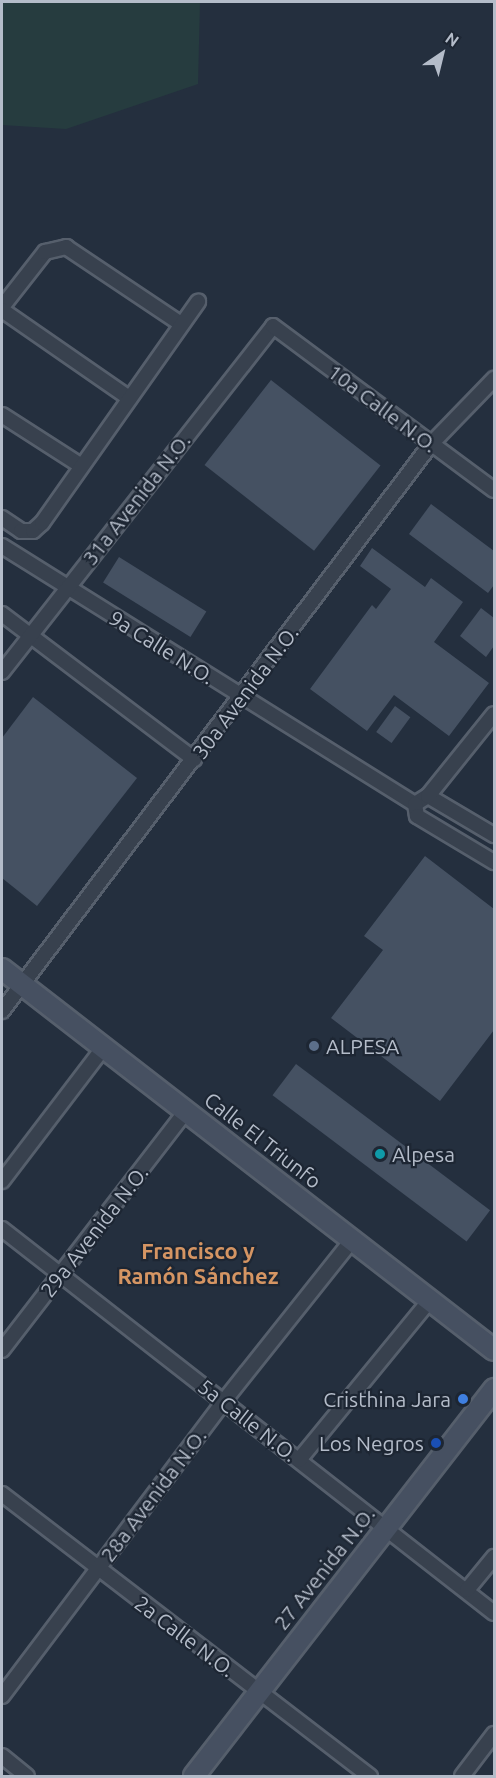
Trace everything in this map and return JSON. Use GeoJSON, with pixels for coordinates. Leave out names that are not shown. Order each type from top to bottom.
{"type":"FeatureCollection","features":[{"type":"Feature","properties":{"kind":"main road","name":"Calle El Triunfo"},"geometry":{"type":"LineString","coordinates":[[2,969],[495,1350]]}},
{"type":"Feature","properties":{"kind":"main road","name":"27 Avenida N.O."},"geometry":{"type":"LineString","coordinates":[[194,1776],[495,1389]]}},
{"type":"Feature","properties":{"kind":"street"},"geometry":{"type":"LineString","coordinates":[[129,398],[2,308],[45,252],[66,247],[181,324]]}},
{"type":"Feature","properties":{"kind":"street"},"geometry":{"type":"LineString","coordinates":[[2,518],[21,531],[33,531],[198,302]]}},
{"type":"Feature","properties":{"kind":"street","name":"10a Calle N.O."},"geometry":{"type":"LineString","coordinates":[[273,326],[495,490]]}},
{"type":"Feature","properties":{"kind":"street","name":"31a Avenida N.O."},"geometry":{"type":"LineString","coordinates":[[2,672],[66,587],[273,326]]}},
{"type":"Feature","properties":{"kind":"street","name":"30a Avenida N.O."},"geometry":{"type":"LineString","coordinates":[[2,1011],[431,444],[495,379]]}},
{"type":"Feature","properties":{"kind":"street"},"geometry":{"type":"LineString","coordinates":[[2,415],[80,465]]}},
{"type":"Feature","properties":{"kind":"street","name":"9a Calle N.O."},"geometry":{"type":"LineString","coordinates":[[2,546],[415,804],[417,816],[495,862]]}},
{"type":"Feature","properties":{"kind":"street"},"geometry":{"type":"LineString","coordinates":[[2,614],[194,759]]}},
{"type":"Feature","properties":{"kind":"street"},"geometry":{"type":"LineString","coordinates":[[415,804],[428,796],[495,714]]}},
{"type":"Feature","properties":{"kind":"street"},"geometry":{"type":"LineString","coordinates":[[428,796],[495,835]]}},
{"type":"Feature","properties":{"kind":"street"},"geometry":{"type":"LineString","coordinates":[[2,1181],[104,1047]]}},
{"type":"Feature","properties":{"kind":"street","name":"29a Avenida N.O."},"geometry":{"type":"LineString","coordinates":[[2,1350],[186,1111]]}},
{"type":"Feature","properties":{"kind":"street","name":"5a Calle N.O."},"geometry":{"type":"LineString","coordinates":[[2,1229],[495,1613]]}},
{"type":"Feature","properties":{"kind":"street","name":"28a Avenida N.O."},"geometry":{"type":"LineString","coordinates":[[2,1696],[224,1401],[352,1240]]}},
{"type":"Feature","properties":{"kind":"street"},"geometry":{"type":"LineString","coordinates":[[299,1460],[430,1300]]}},
{"type":"Feature","properties":{"kind":"street","name":"2a Calle N.O."},"geometry":{"type":"LineString","coordinates":[[2,1494],[370,1776]]}},
{"type":"Feature","properties":{"kind":"street"},"geometry":{"type":"LineString","coordinates":[[467,1590],[495,1557]]}},
{"type":"Feature","properties":{"kind":"street"},"geometry":{"type":"LineString","coordinates":[[462,1776],[495,1734]]}},
{"type":"Feature","properties":{"kind":"street"},"geometry":{"type":"LineString","coordinates":[[2,1756],[27,1776]]}},
{"type":"Feature","properties":{"kind":"green space"},"geometry":{"type":"Polygon","coordinates":[[[2,2],[200,2],[198,84],[66,129],[2,125],[2,2]]]}},
{"type":"Feature","properties":{"kind":"building"},"geometry":{"type":"Polygon","coordinates":[[[271,380],[381,466],[314,551],[205,465],[271,380]]]}},
{"type":"Feature","properties":{"kind":"building"},"geometry":{"type":"Polygon","coordinates":[[[431,504],[494,551],[494,585],[488,593],[409,534],[431,504]]]}},
{"type":"Feature","properties":{"kind":"building"},"geometry":{"type":"Polygon","coordinates":[[[372,548],[425,587],[431,578],[463,602],[434,642],[489,683],[449,736],[394,695],[367,731],[310,689],[372,605],[376,609],[391,589],[360,566],[372,548]]]}},
{"type":"Feature","properties":{"kind":"building"},"geometry":{"type":"Polygon","coordinates":[[[119,557],[206,612],[190,637],[103,582],[119,557]]]}},
{"type":"Feature","properties":{"kind":"building"},"geometry":{"type":"Polygon","coordinates":[[[481,608],[494,618],[494,646],[486,657],[460,636],[481,608]]]}},
{"type":"Feature","properties":{"kind":"building"},"geometry":{"type":"Polygon","coordinates":[[[33,697],[137,778],[37,906],[2,878],[2,738],[33,697]]]}},
{"type":"Feature","properties":{"kind":"building"},"geometry":{"type":"Polygon","coordinates":[[[395,706],[410,717],[392,743],[376,732],[395,706]]]}},
{"type":"Feature","properties":{"kind":"building"},"geometry":{"type":"Polygon","coordinates":[[[425,856],[494,909],[494,1030],[440,1101],[331,1018],[383,950],[364,936],[425,856]]]}},
{"type":"Feature","properties":{"kind":"building","name":"Alpesa"},"geometry":{"type":"Polygon","coordinates":[[[296,1064],[490,1210],[467,1241],[273,1095],[296,1064]]]}},
{"type":"Feature","properties":{"kind":"place","name":"ALPESA"},"geometry":{"type":"Point","coordinates":[314,1046]}},
{"type":"Feature","properties":{"kind":"place","name":"Alpesa"},"geometry":{"type":"Point","coordinates":[380,1154]}},
{"type":"Feature","properties":{"kind":"place","name":"Cristhina Jara"},"geometry":{"type":"Point","coordinates":[463,1399]}},
{"type":"Feature","properties":{"kind":"place","name":"Los Negros"},"geometry":{"type":"Point","coordinates":[436,1443]}},
{"type":"Feature","properties":{"kind":"district","name":"Francisco y Ramón Sánchez"},"geometry":{"type":"Point","coordinates":[198,1262]}}]}
